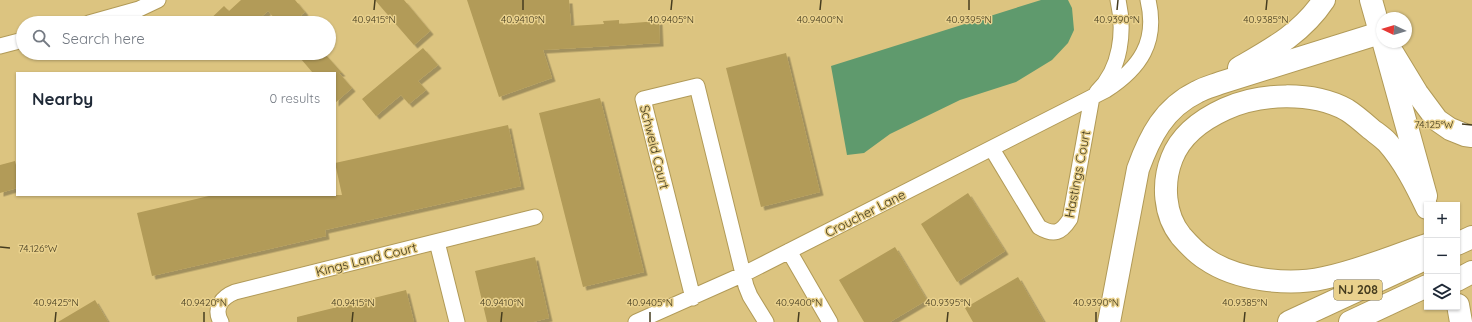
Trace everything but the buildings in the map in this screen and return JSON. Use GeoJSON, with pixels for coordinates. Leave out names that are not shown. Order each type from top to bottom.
{"type":"FeatureCollection","features":[{"type":"Feature","properties":{"kind":"main road"},"geometry":{"type":"LineString","coordinates":[[1109,322],[1138,169],[1147,146],[1158,125],[1176,106],[1196,92],[1283,43],[1316,13],[1324,0]]}},
{"type":"Feature","properties":{"kind":"main road"},"geometry":{"type":"LineString","coordinates":[[1371,0],[1376,16]]}},
{"type":"Feature","properties":{"kind":"main road"},"geometry":{"type":"LineString","coordinates":[[1196,92],[1220,83],[1376,40]]}},
{"type":"Feature","properties":{"kind":"main road"},"geometry":{"type":"LineString","coordinates":[[1386,48],[1428,202]]}},
{"type":"Feature","properties":{"kind":"main road"},"geometry":{"type":"LineString","coordinates":[[1389,48],[1417,93],[1437,120],[1450,129],[1472,136]]}},
{"type":"Feature","properties":{"kind":"main road"},"geometry":{"type":"LineString","coordinates":[[1424,202],[1402,161],[1386,141],[1346,110],[1325,102],[1300,97],[1277,96],[1255,99],[1233,105],[1212,115],[1194,128],[1182,141],[1172,157],[1166,177],[1166,195],[1170,214],[1178,232],[1190,246],[1206,260],[1226,270],[1251,277],[1279,281],[1300,281],[1323,278],[1347,272],[1424,246]]}},
{"type":"Feature","properties":{"kind":"main road"},"geometry":{"type":"LineString","coordinates":[[1460,233],[1472,229]]}},
{"type":"Feature","properties":{"kind":"main road"},"geometry":{"type":"LineString","coordinates":[[1460,243],[1472,237]]}},
{"type":"Feature","properties":{"kind":"main road","name":"NJ 208"},"geometry":{"type":"LineString","coordinates":[[1289,322],[1424,259]]}},
{"type":"Feature","properties":{"kind":"main road"},"geometry":{"type":"LineString","coordinates":[[1460,271],[1472,265]]}},
{"type":"Feature","properties":{"kind":"main road"},"geometry":{"type":"LineString","coordinates":[[1460,278],[1472,272]]}},
{"type":"Feature","properties":{"kind":"main road","name":"NJ 208"},"geometry":{"type":"LineString","coordinates":[[1350,322],[1424,287]]}},
{"type":"Feature","properties":{"kind":"main road"},"geometry":{"type":"LineString","coordinates":[[1380,322],[1424,298]]}},
{"type":"Feature","properties":{"kind":"street"},"geometry":{"type":"LineString","coordinates":[[114,16],[139,9],[158,0]]}},
{"type":"Feature","properties":{"kind":"street","name":"Croucher Lane"},"geometry":{"type":"LineString","coordinates":[[1092,97],[1103,86],[1111,73],[1117,57],[1121,40],[1122,22],[1118,0]]}},
{"type":"Feature","properties":{"kind":"street","name":"Croucher Lane"},"geometry":{"type":"LineString","coordinates":[[636,322],[693,298],[789,252],[992,149],[1121,81],[1133,69],[1143,55],[1149,39],[1151,20],[1148,0]]}},
{"type":"Feature","properties":{"kind":"street"},"geometry":{"type":"LineString","coordinates":[[0,46],[16,42]]}},
{"type":"Feature","properties":{"kind":"street","name":"Schweid Court"},"geometry":{"type":"LineString","coordinates":[[693,298],[644,99],[697,86],[744,274]]}},
{"type":"Feature","properties":{"kind":"street","name":"Hastings Court"},"geometry":{"type":"LineString","coordinates":[[992,149],[1039,227],[1048,232],[1057,232],[1064,227],[1070,219],[1092,97]]}},
{"type":"Feature","properties":{"kind":"street","name":"Kings Land Court"},"geometry":{"type":"LineString","coordinates":[[221,322],[218,310],[220,301],[227,295],[235,292],[535,217]]}},
{"type":"Feature","properties":{"kind":"street"},"geometry":{"type":"LineString","coordinates":[[437,242],[457,322]]}},
{"type":"Feature","properties":{"kind":"street"},"geometry":{"type":"LineString","coordinates":[[789,252],[830,322]]}},
{"type":"Feature","properties":{"kind":"street"},"geometry":{"type":"LineString","coordinates":[[744,274],[750,296],[766,322]]}},
{"type":"Feature","properties":{"kind":"shaded area"},"geometry":{"type":"Polygon","coordinates":[[[1041,0],[1068,0],[1072,8],[1074,30],[1068,43],[1052,60],[1016,82],[960,100],[890,134],[864,153],[847,155],[831,66],[1041,0]]]}}]}
